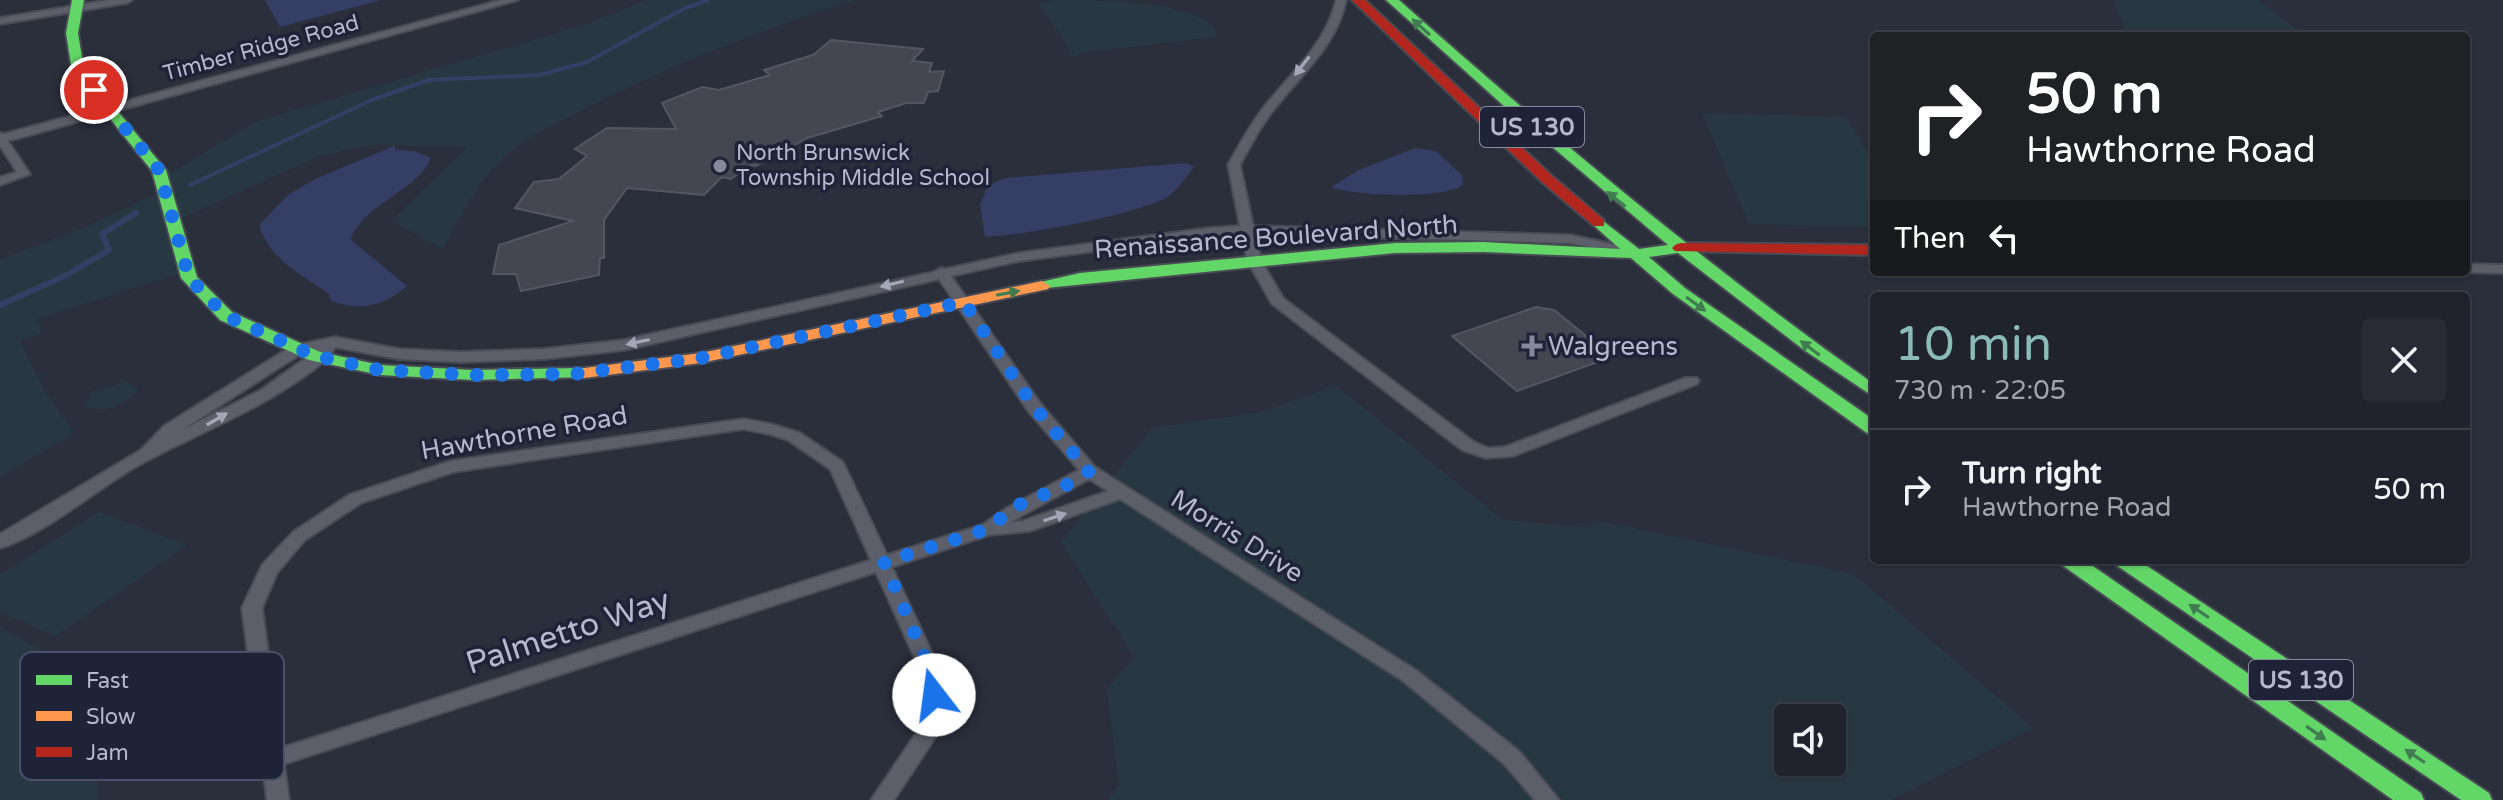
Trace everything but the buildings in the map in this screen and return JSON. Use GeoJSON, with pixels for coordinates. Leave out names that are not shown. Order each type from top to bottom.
{"type":"FeatureCollection","features":[{"type":"Feature","properties":{"kind":"main road","name":"US 130"},"geometry":{"type":"LineString","coordinates":[[1358,0],[1547,179],[1679,291],[1870,426]]}},
{"type":"Feature","properties":{"kind":"main road","name":"US 130"},"geometry":{"type":"LineString","coordinates":[[1392,0],[1557,150],[1677,248],[1870,389]]}},
{"type":"Feature","properties":{"kind":"main road","name":"Renaissance Boulevard North"},"geometry":{"type":"LineString","coordinates":[[76,4],[72,33],[78,71],[159,170],[189,278],[226,316],[297,349],[380,370],[473,375],[573,374],[701,358],[1080,278],[1254,260],[1395,248],[1484,247],[1637,254]]}},
{"type":"Feature","properties":{"kind":"main road"},"geometry":{"type":"LineString","coordinates":[[1637,254],[1677,248],[1870,250]]}},
{"type":"Feature","properties":{"kind":"main road","name":"US 130"},"geometry":{"type":"LineString","coordinates":[[2075,564],[2412,800]]}},
{"type":"Feature","properties":{"kind":"main road","name":"US 130"},"geometry":{"type":"LineString","coordinates":[[2129,564],[2480,800]]}},
{"type":"Feature","properties":{"kind":"street"},"geometry":{"type":"LineString","coordinates":[[0,21],[76,4],[127,0]]}},
{"type":"Feature","properties":{"kind":"street","name":"Timber Ridge Road"},"geometry":{"type":"LineString","coordinates":[[0,138],[513,0]]}},
{"type":"Feature","properties":{"kind":"street"},"geometry":{"type":"LineString","coordinates":[[1341,0],[1340,12],[1322,41],[1264,114],[1234,165],[1245,230],[1254,260],[1277,301],[1295,318],[1468,446],[1486,453],[1507,452],[1691,381]]}},
{"type":"Feature","properties":{"kind":"street"},"geometry":{"type":"LineString","coordinates":[[0,138],[24,174],[0,181]]}},
{"type":"Feature","properties":{"kind":"street","name":"Renaissance Boulevard North"},"geometry":{"type":"LineString","coordinates":[[297,349],[335,342],[399,354],[460,357],[544,354],[624,345],[941,272],[1048,253],[1245,230],[1570,239],[1637,254]]}},
{"type":"Feature","properties":{"kind":"street"},"geometry":{"type":"LineString","coordinates":[[2470,268],[2503,269]]}},
{"type":"Feature","properties":{"kind":"street","name":"Morris Drive"},"geometry":{"type":"LineString","coordinates":[[941,272],[1034,407],[1089,471],[1410,676],[1511,757],[1548,800]]}},
{"type":"Feature","properties":{"kind":"street"},"geometry":{"type":"LineString","coordinates":[[0,542],[147,453],[195,431],[320,357],[335,342]]}},
{"type":"Feature","properties":{"kind":"street"},"geometry":{"type":"LineString","coordinates":[[147,453],[170,430],[297,349]]}},
{"type":"Feature","properties":{"kind":"street","name":"Hawthorne Road"},"geometry":{"type":"LineString","coordinates":[[257,652],[252,608],[269,570],[299,536],[355,499],[451,467],[743,424],[779,428],[808,443],[837,466],[884,562],[931,672],[938,718],[882,800]]}},
{"type":"Feature","properties":{"kind":"street"},"geometry":{"type":"LineString","coordinates":[[988,529],[1014,507],[1069,484],[1089,471]]}},
{"type":"Feature","properties":{"kind":"street"},"geometry":{"type":"LineString","coordinates":[[884,562],[988,529],[1024,527],[1120,493]]}},
{"type":"Feature","properties":{"kind":"street","name":"Palmetto Way"},"geometry":{"type":"LineString","coordinates":[[284,755],[884,562]]}},
{"type":"Feature","properties":{"kind":"street","name":"Hawthorne Road"},"geometry":{"type":"LineString","coordinates":[[274,780],[278,800]]}},
{"type":"Feature","properties":{"kind":"shaded area"},"geometry":{"type":"Polygon","coordinates":[[[647,0],[854,0],[752,35],[686,62],[620,91],[537,134],[509,153],[489,174],[442,249],[392,221],[467,147],[372,145],[321,155],[169,224],[186,271],[38,319],[41,333],[20,341],[45,391],[74,433],[0,477],[0,260],[83,228],[168,188],[160,180],[255,122],[584,25],[647,0]]]}},
{"type":"Feature","properties":{"kind":"shaded area"},"geometry":{"type":"Polygon","coordinates":[[[1053,0],[1120,2],[1174,9],[1211,25],[1217,37],[1079,53],[1076,57],[1064,54],[1071,51],[1039,4],[1053,0]]]}},
{"type":"Feature","properties":{"kind":"shaded area"},"geometry":{"type":"Polygon","coordinates":[[[2113,0],[2258,0],[2301,32],[2127,32],[2113,0]]]}},
{"type":"Feature","properties":{"kind":"shaded area"},"geometry":{"type":"Polygon","coordinates":[[[1702,113],[1846,117],[1870,156],[1870,227],[1749,224],[1702,113]]]}},
{"type":"Feature","properties":{"kind":"shaded area"},"geometry":{"type":"Polygon","coordinates":[[[127,382],[138,389],[121,404],[105,409],[83,405],[93,391],[127,382]]]}},
{"type":"Feature","properties":{"kind":"shaded area"},"geometry":{"type":"Polygon","coordinates":[[[1335,385],[1503,520],[1582,527],[1600,521],[1853,574],[2033,728],[1891,800],[1108,800],[1119,784],[1107,690],[1134,657],[1061,542],[1152,428],[1266,411],[1335,385]]]}},
{"type":"Feature","properties":{"kind":"shaded area"},"geometry":{"type":"Polygon","coordinates":[[[99,512],[187,545],[56,636],[0,612],[0,575],[99,512]]]}},
{"type":"Feature","properties":{"kind":"shaded area"},"geometry":{"type":"Polygon","coordinates":[[[0,627],[45,652],[20,652],[20,780],[98,780],[97,800],[0,800],[0,627]]]}},
{"type":"Feature","properties":{"kind":"water"},"geometry":{"type":"Polygon","coordinates":[[[265,0],[381,0],[280,27],[265,0]]]}},
{"type":"Feature","properties":{"kind":"water"},"geometry":{"type":"Polygon","coordinates":[[[394,146],[396,150],[414,151],[431,158],[414,180],[369,214],[350,239],[407,286],[389,299],[371,305],[352,306],[331,301],[329,294],[278,256],[263,237],[259,225],[288,195],[315,179],[394,146]]]}},
{"type":"Feature","properties":{"kind":"water"},"geometry":{"type":"Polygon","coordinates":[[[1415,148],[1436,151],[1462,175],[1463,184],[1439,192],[1400,195],[1359,193],[1331,187],[1359,170],[1415,148]]]}},
{"type":"Feature","properties":{"kind":"water"},"geometry":{"type":"Polygon","coordinates":[[[1187,163],[1194,167],[1169,196],[1155,203],[1080,223],[985,237],[980,205],[988,185],[1006,178],[1187,163]]]}},
{"type":"Feature","properties":{"kind":"waterway"},"geometry":{"type":"LineString","coordinates":[[190,185],[374,99],[429,80],[539,75],[587,62],[683,9],[708,0]]}},
{"type":"Feature","properties":{"kind":"waterway"},"geometry":{"type":"LineString","coordinates":[[0,305],[67,275],[109,250],[102,234],[136,213]]}},
{"type":"Feature","properties":{"kind":"traffic: fast"},"geometry":{"type":"LineString","coordinates":[[78,0],[72,33],[78,71],[159,170],[189,278],[226,316],[315,356],[380,370],[473,375],[584,373]]}},
{"type":"Feature","properties":{"kind":"traffic: fast"},"geometry":{"type":"LineString","coordinates":[[1392,0],[1627,204],[1748,300],[1870,389]]}},
{"type":"Feature","properties":{"kind":"traffic: fast"},"geometry":{"type":"LineString","coordinates":[[1599,223],[1679,291],[1870,426]]}},
{"type":"Feature","properties":{"kind":"traffic: fast"},"geometry":{"type":"LineString","coordinates":[[1042,286],[1080,278],[1395,248],[1484,247],[1637,254],[1680,248]]}},
{"type":"Feature","properties":{"kind":"traffic: fast"},"geometry":{"type":"LineString","coordinates":[[2075,564],[2412,800]]}},
{"type":"Feature","properties":{"kind":"traffic: fast"},"geometry":{"type":"LineString","coordinates":[[2129,564],[2480,800]]}},
{"type":"Feature","properties":{"kind":"traffic: slow"},"geometry":{"type":"LineString","coordinates":[[584,373],[701,358],[1042,286]]}},
{"type":"Feature","properties":{"kind":"traffic: jam"},"geometry":{"type":"LineString","coordinates":[[1358,0],[1547,179],[1599,223]]}},
{"type":"Feature","properties":{"kind":"traffic: jam"},"geometry":{"type":"LineString","coordinates":[[1680,248],[1870,250]]}},
{"type":"Feature","properties":{"kind":"place","name":"North Brunswick Township Middle School"},"geometry":{"type":"Point","coordinates":[720,166]}},
{"type":"Feature","properties":{"kind":"place","name":"Walgreens"},"geometry":{"type":"Point","coordinates":[1532,346]}},
{"type":"Feature","properties":{"kind":"route"},"geometry":{"type":"LineString","coordinates":[[94,90],[159,170],[189,278],[226,316],[315,356],[380,370],[473,375],[573,374],[701,358],[964,302],[1034,407],[1089,471],[1069,484],[1014,507],[988,529],[884,562],[931,672],[934,695]]}}]}
